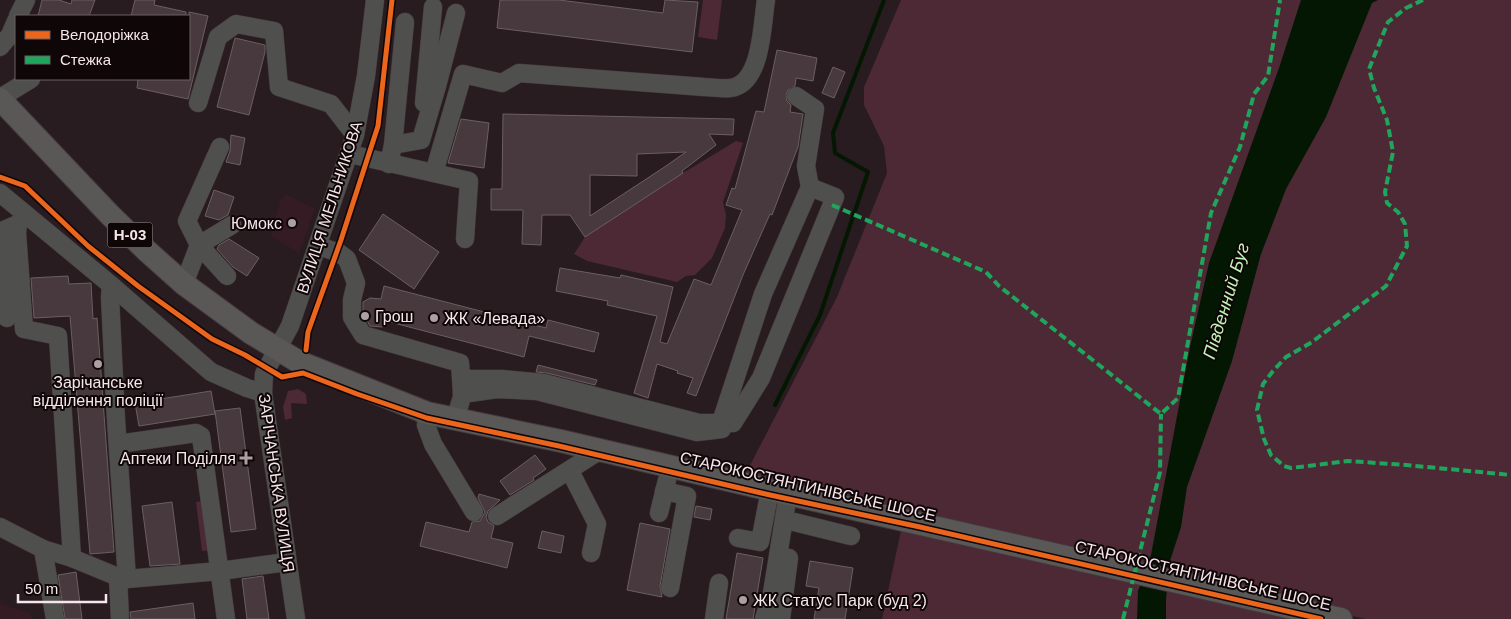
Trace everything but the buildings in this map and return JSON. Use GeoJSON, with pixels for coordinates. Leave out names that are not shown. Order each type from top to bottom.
{"type":"FeatureCollection","features":[{"type":"Feature","properties":{"kind":"main road","name":"СТАРОКОСТЯНТИНІВСЬКЕ ШОСЕ"},"geometry":{"type":"LineString","coordinates":[[0,98],[110,215],[184,284],[251,333],[298,362],[427,413],[1341,619]]}},
{"type":"Feature","properties":{"kind":"street"},"geometry":{"type":"LineString","coordinates":[[18,15],[26,0]]}},
{"type":"Feature","properties":{"kind":"street","name":"ВУЛИЦЯ МЕЛЬНИКОВА"},"geometry":{"type":"LineString","coordinates":[[278,350],[290,326],[350,154],[366,76],[374,0]]}},
{"type":"Feature","properties":{"kind":"street"},"geometry":{"type":"LineString","coordinates":[[434,173],[463,74],[502,83],[520,73],[704,88],[735,87],[749,78],[756,64],[766,0]]}},
{"type":"Feature","properties":{"kind":"street"},"geometry":{"type":"LineString","coordinates":[[421,140],[433,7]]}},
{"type":"Feature","properties":{"kind":"street"},"geometry":{"type":"LineString","coordinates":[[421,140],[456,13]]}},
{"type":"Feature","properties":{"kind":"street"},"geometry":{"type":"LineString","coordinates":[[389,164],[393,145],[405,22]]}},
{"type":"Feature","properties":{"kind":"street"},"geometry":{"type":"LineString","coordinates":[[0,47],[10,35],[15,23]]}},
{"type":"Feature","properties":{"kind":"street"},"geometry":{"type":"LineString","coordinates":[[198,102],[218,37],[236,24],[274,31],[279,87],[331,104],[355,135]]}},
{"type":"Feature","properties":{"kind":"street"},"geometry":{"type":"LineString","coordinates":[[0,98],[28,80]]}},
{"type":"Feature","properties":{"kind":"street"},"geometry":{"type":"LineString","coordinates":[[721,422],[763,294],[810,187],[806,166],[815,109],[796,96]]}},
{"type":"Feature","properties":{"kind":"street"},"geometry":{"type":"LineString","coordinates":[[393,145],[421,140]]}},
{"type":"Feature","properties":{"kind":"street"},"geometry":{"type":"LineString","coordinates":[[220,147],[188,220],[199,245],[227,276]]}},
{"type":"Feature","properties":{"kind":"street"},"geometry":{"type":"LineString","coordinates":[[350,154],[470,181],[465,238]]}},
{"type":"Feature","properties":{"kind":"street"},"geometry":{"type":"LineString","coordinates":[[456,419],[462,394],[470,379],[502,379],[544,383],[691,421],[733,424],[761,378],[835,197],[810,187]]}},
{"type":"Feature","properties":{"kind":"street"},"geometry":{"type":"LineString","coordinates":[[0,193],[22,219],[111,285],[210,372],[263,393]]}},
{"type":"Feature","properties":{"kind":"street"},"geometry":{"type":"LineString","coordinates":[[6,318],[4,230],[22,219]]}},
{"type":"Feature","properties":{"kind":"street"},"geometry":{"type":"LineString","coordinates":[[22,219],[17,234],[24,329],[58,336],[72,558]]}},
{"type":"Feature","properties":{"kind":"street"},"geometry":{"type":"LineString","coordinates":[[184,284],[199,245],[232,224]]}},
{"type":"Feature","properties":{"kind":"street"},"geometry":{"type":"LineString","coordinates":[[318,246],[339,253],[347,259],[356,283],[352,300],[352,317],[363,335],[460,363],[462,394]]}},
{"type":"Feature","properties":{"kind":"street"},"geometry":{"type":"LineString","coordinates":[[111,285],[123,578],[120,619]]}},
{"type":"Feature","properties":{"kind":"street","name":"ЗАРІЧАНСЬКА ВУЛИЦЯ"},"geometry":{"type":"LineString","coordinates":[[278,350],[264,374],[263,393],[296,619]]}},
{"type":"Feature","properties":{"kind":"street"},"geometry":{"type":"LineString","coordinates":[[427,413],[426,425],[433,444],[474,512]]}},
{"type":"Feature","properties":{"kind":"street"},"geometry":{"type":"LineString","coordinates":[[118,444],[196,433],[201,436],[226,619]]}},
{"type":"Feature","properties":{"kind":"street"},"geometry":{"type":"LineString","coordinates":[[496,516],[599,451]]}},
{"type":"Feature","properties":{"kind":"street"},"geometry":{"type":"LineString","coordinates":[[659,512],[669,467]]}},
{"type":"Feature","properties":{"kind":"street"},"geometry":{"type":"LineString","coordinates":[[570,471],[598,524],[591,553]]}},
{"type":"Feature","properties":{"kind":"street"},"geometry":{"type":"LineString","coordinates":[[664,491],[687,496],[670,588]]}},
{"type":"Feature","properties":{"kind":"street"},"geometry":{"type":"LineString","coordinates":[[779,492],[788,520],[781,619]]}},
{"type":"Feature","properties":{"kind":"street"},"geometry":{"type":"LineString","coordinates":[[738,538],[760,542],[779,492]]}},
{"type":"Feature","properties":{"kind":"street"},"geometry":{"type":"LineString","coordinates":[[788,520],[851,536]]}},
{"type":"Feature","properties":{"kind":"street"},"geometry":{"type":"LineString","coordinates":[[764,619],[772,594],[788,520]]}},
{"type":"Feature","properties":{"kind":"street"},"geometry":{"type":"LineString","coordinates":[[0,528],[43,549],[123,578],[220,571],[287,562]]}},
{"type":"Feature","properties":{"kind":"street"},"geometry":{"type":"LineString","coordinates":[[43,549],[55,619]]}},
{"type":"Feature","properties":{"kind":"street"},"geometry":{"type":"LineString","coordinates":[[714,619],[719,583]]}},
{"type":"Feature","properties":{"kind":"shaded area"},"geometry":{"type":"Polygon","coordinates":[[[703,0],[722,0],[717,40],[698,37],[703,0]]]}},
{"type":"Feature","properties":{"kind":"shaded area"},"geometry":{"type":"Polygon","coordinates":[[[901,0],[1511,0],[1511,619],[1366,619],[743,479],[837,297],[887,173],[884,146],[864,105],[864,87],[901,0]]]}},
{"type":"Feature","properties":{"kind":"shaded area"},"geometry":{"type":"Polygon","coordinates":[[[736,141],[743,143],[723,202],[726,215],[725,228],[712,258],[695,275],[686,276],[677,282],[587,261],[574,254],[585,237],[736,141]]]}},
{"type":"Feature","properties":{"kind":"shaded area","name":"Юмокс"},"geometry":{"type":"Polygon","coordinates":[[[286,194],[315,209],[299,253],[271,236],[280,202],[286,194]]]}},
{"type":"Feature","properties":{"kind":"shaded area"},"geometry":{"type":"Polygon","coordinates":[[[298,389],[306,394],[307,404],[291,403],[292,418],[285,420],[283,407],[288,391],[298,389]]]}},
{"type":"Feature","properties":{"kind":"shaded area"},"geometry":{"type":"Polygon","coordinates":[[[207,500],[212,550],[202,551],[196,502],[207,500]]]}},
{"type":"Feature","properties":{"kind":"shaded area"},"geometry":{"type":"Polygon","coordinates":[[[902,526],[1316,619],[882,619],[902,526]]]}},
{"type":"Feature","properties":{"kind":"shaded area"},"geometry":{"type":"Polygon","coordinates":[[[0,604],[30,613],[33,619],[0,619],[0,604]]]}},
{"type":"Feature","properties":{"kind":"water","name":"Південний Буг"},"geometry":{"type":"Polygon","coordinates":[[[1301,0],[1378,0],[1372,3],[1326,117],[1286,189],[1261,254],[1232,361],[1187,487],[1181,527],[1169,564],[1166,619],[1137,619],[1138,591],[1151,555],[1190,347],[1209,263],[1279,68],[1301,0]]]}},
{"type":"Feature","properties":{"kind":"waterway"},"geometry":{"type":"LineString","coordinates":[[775,405],[820,315],[868,172],[835,153],[833,133],[884,0]]}},
{"type":"Feature","properties":{"kind":"marked path"},"geometry":{"type":"LineString","coordinates":[[832,205],[986,272],[999,286],[1161,414],[1178,398],[1211,213],[1240,147],[1254,94],[1268,76],[1280,0]]}},
{"type":"Feature","properties":{"kind":"marked path"},"geometry":{"type":"LineString","coordinates":[[1423,0],[1406,8],[1388,22],[1369,69],[1374,88],[1387,120],[1393,152],[1385,192],[1387,203],[1398,212],[1405,224],[1407,246],[1386,286],[1312,342],[1286,357],[1273,371],[1263,384],[1257,410],[1264,439],[1271,455],[1284,466],[1291,468],[1348,461],[1511,475]]}},
{"type":"Feature","properties":{"kind":"marked path"},"geometry":{"type":"LineString","coordinates":[[1123,619],[1160,472],[1161,414]]}},
{"type":"Feature","properties":{"kind":"cycle path"},"geometry":{"type":"LineString","coordinates":[[306,350],[308,332],[341,240],[378,126],[392,0]]}},
{"type":"Feature","properties":{"kind":"cycle path"},"geometry":{"type":"LineString","coordinates":[[0,177],[25,186],[88,246],[138,286],[212,339],[245,355],[282,377],[303,373],[427,418],[920,527],[1321,619]]}},
{"type":"Feature","properties":{"kind":"place","name":"Юмокс"},"geometry":{"type":"Point","coordinates":[292,223]}},
{"type":"Feature","properties":{"kind":"place","name":"Грош"},"geometry":{"type":"Point","coordinates":[365,316]}},
{"type":"Feature","properties":{"kind":"place","name":"ЖК «Левада»"},"geometry":{"type":"Point","coordinates":[434,318]}},
{"type":"Feature","properties":{"kind":"place","name":"Зарічанське відділення поліції"},"geometry":{"type":"Point","coordinates":[98,364]}},
{"type":"Feature","properties":{"kind":"place","name":"Аптеки Поділля"},"geometry":{"type":"Point","coordinates":[246,458]}},
{"type":"Feature","properties":{"kind":"place","name":"ЖК Статус Парк (буд 2)"},"geometry":{"type":"Point","coordinates":[743,600]}}]}
